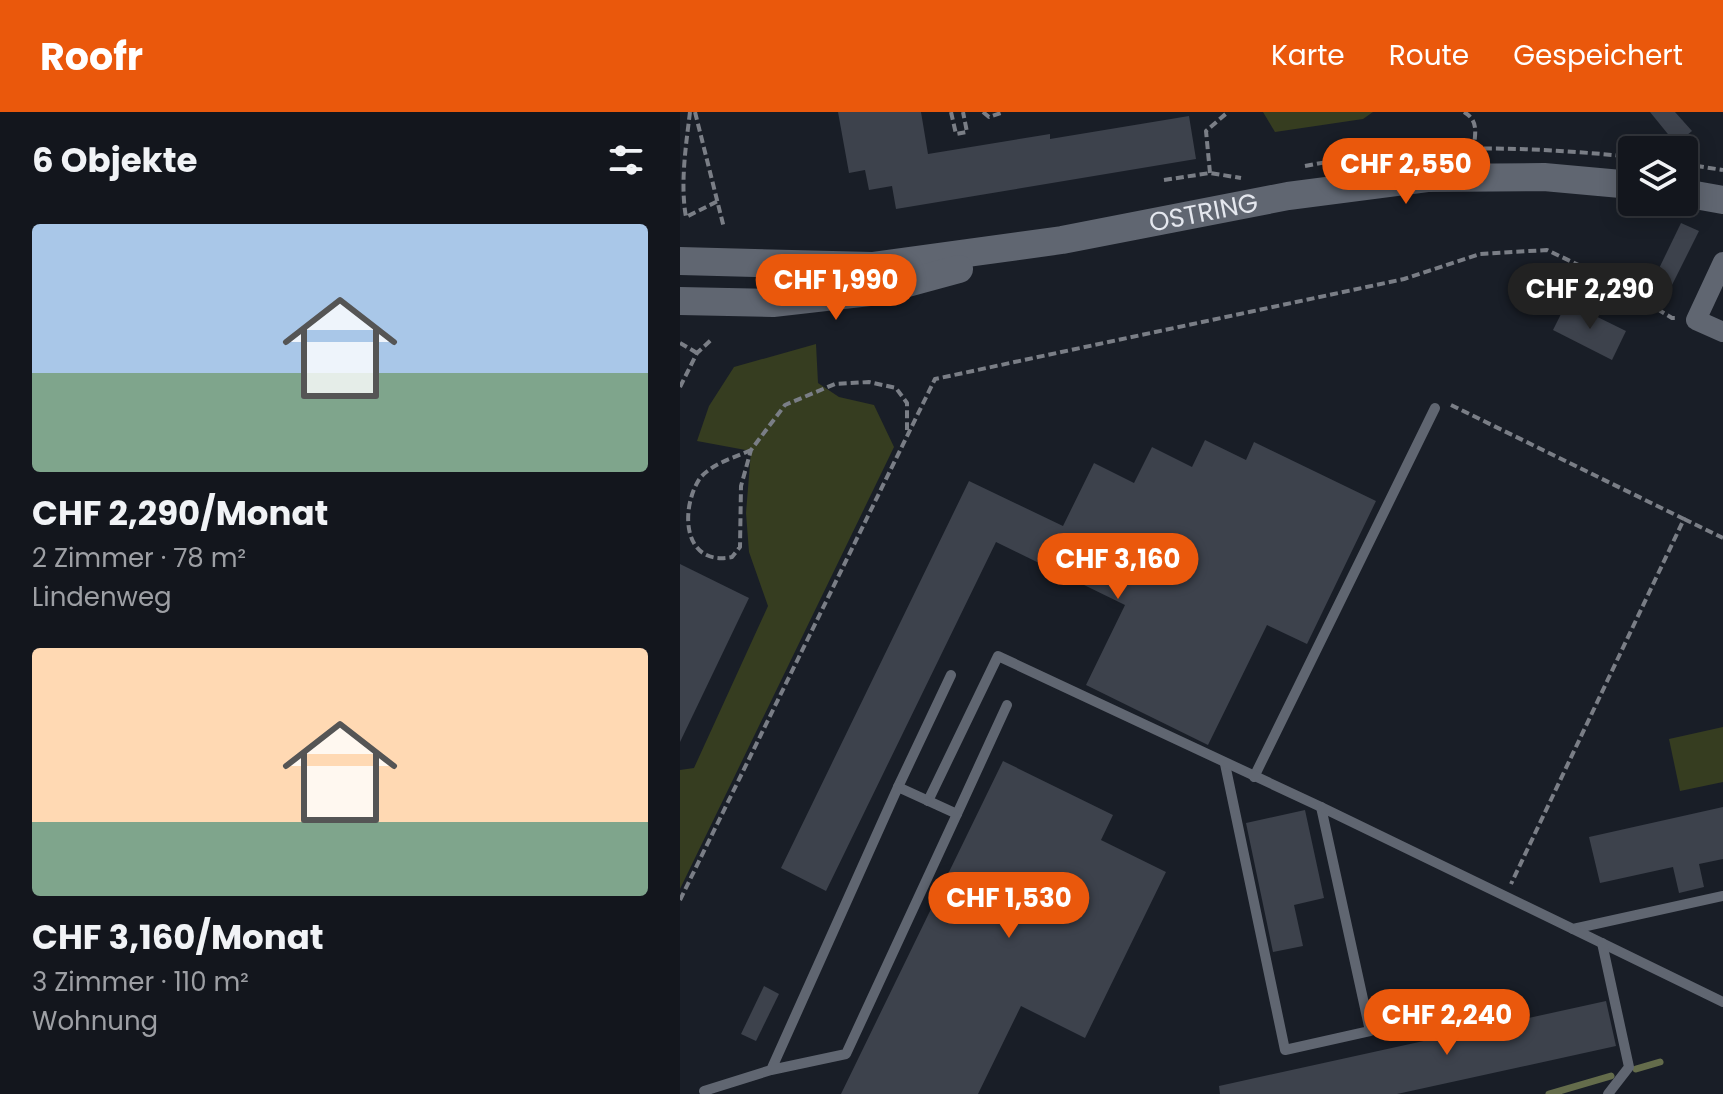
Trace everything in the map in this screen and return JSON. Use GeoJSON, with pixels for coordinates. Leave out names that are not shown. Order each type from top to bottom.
{"type":"FeatureCollection","features":[{"type":"Feature","properties":{"kind":"main road","name":"OSTRING"},"geometry":{"type":"LineString","coordinates":[[680,261],[872,266],[1062,240],[1288,196],[1391,181],[1517,176],[1618,183]]}},
{"type":"Feature","properties":{"kind":"main road"},"geometry":{"type":"LineString","coordinates":[[1698,196],[1723,200]]}},
{"type":"Feature","properties":{"kind":"main road","name":"OSTRING"},"geometry":{"type":"LineString","coordinates":[[680,301],[773,303],[878,291],[1062,240]]}},
{"type":"Feature","properties":{"kind":"street"},"geometry":{"type":"LineString","coordinates":[[1720,275],[1696,320],[1723,332]]}},
{"type":"Feature","properties":{"kind":"lane"},"geometry":{"type":"LineString","coordinates":[[1254,777],[1435,408]]}},
{"type":"Feature","properties":{"kind":"lane"},"geometry":{"type":"LineString","coordinates":[[928,801],[998,656],[1321,807],[1723,1002]]}},
{"type":"Feature","properties":{"kind":"lane"},"geometry":{"type":"LineString","coordinates":[[771,1070],[951,675]]}},
{"type":"Feature","properties":{"kind":"lane"},"geometry":{"type":"LineString","coordinates":[[704,1091],[771,1070],[846,1054],[1007,705]]}},
{"type":"Feature","properties":{"kind":"lane"},"geometry":{"type":"LineString","coordinates":[[1225,764],[1285,1050],[1370,1031],[1321,807]]}},
{"type":"Feature","properties":{"kind":"lane"},"geometry":{"type":"LineString","coordinates":[[898,787],[957,814]]}},
{"type":"Feature","properties":{"kind":"lane"},"geometry":{"type":"LineString","coordinates":[[1573,929],[1723,896]]}},
{"type":"Feature","properties":{"kind":"lane"},"geometry":{"type":"LineString","coordinates":[[1602,943],[1629,1067],[1608,1094]]}},
{"type":"Feature","properties":{"kind":"path"},"geometry":{"type":"LineString","coordinates":[[692,112],[682,180],[682,205],[686,217],[718,201]]}},
{"type":"Feature","properties":{"kind":"path"},"geometry":{"type":"LineString","coordinates":[[692,112],[724,228]]}},
{"type":"Feature","properties":{"kind":"path"},"geometry":{"type":"LineString","coordinates":[[951,112],[956,134],[967,132],[963,112]]}},
{"type":"Feature","properties":{"kind":"path"},"geometry":{"type":"LineString","coordinates":[[983,112],[989,117],[1004,112]]}},
{"type":"Feature","properties":{"kind":"path"},"geometry":{"type":"LineString","coordinates":[[1210,173],[1206,131],[1228,112]]}},
{"type":"Feature","properties":{"kind":"path"},"geometry":{"type":"LineString","coordinates":[[1464,112],[1476,124],[1474,148]]}},
{"type":"Feature","properties":{"kind":"path"},"geometry":{"type":"LineString","coordinates":[[1698,166],[1723,170]]}},
{"type":"Feature","properties":{"kind":"path"},"geometry":{"type":"LineString","coordinates":[[680,900],[935,379],[1404,279],[1480,254],[1547,250],[1606,278],[1672,318],[1696,320]]}},
{"type":"Feature","properties":{"kind":"path"},"geometry":{"type":"LineString","coordinates":[[680,387],[697,353],[712,339]]}},
{"type":"Feature","properties":{"kind":"path"},"geometry":{"type":"LineString","coordinates":[[680,343],[697,353]]}},
{"type":"Feature","properties":{"kind":"path"},"geometry":{"type":"LineString","coordinates":[[751,450],[711,468],[691,492],[685,508],[687,534],[706,556],[719,560],[732,557],[740,547],[741,486],[751,450],[785,405],[835,384],[869,382],[896,388],[907,403],[907,432]]}},
{"type":"Feature","properties":{"kind":"path"},"geometry":{"type":"LineString","coordinates":[[1435,408],[1451,405],[1723,538]]}},
{"type":"Feature","properties":{"kind":"path"},"geometry":{"type":"LineString","coordinates":[[1505,897],[1684,519]]}},
{"type":"Feature","properties":{"kind":"green space"},"geometry":{"type":"Polygon","coordinates":[[[1263,112],[1373,112],[1363,119],[1275,132],[1263,112]]]}},
{"type":"Feature","properties":{"kind":"green space"},"geometry":{"type":"Polygon","coordinates":[[[816,344],[818,383],[839,397],[874,405],[894,447],[680,889],[680,770],[694,768],[768,606],[749,552],[746,513],[751,451],[697,441],[709,406],[734,367],[816,344]]]}},
{"type":"Feature","properties":{"kind":"green space"},"geometry":{"type":"Polygon","coordinates":[[[1723,727],[1723,782],[1680,791],[1669,739],[1723,727]]]}},
{"type":"Feature","properties":{"kind":"building"},"geometry":{"type":"Polygon","coordinates":[[[838,112],[921,112],[928,154],[1050,134],[1050,139],[1189,116],[1196,159],[896,209],[892,186],[869,190],[865,170],[849,173],[838,112]]]}},
{"type":"Feature","properties":{"kind":"building"},"geometry":{"type":"Polygon","coordinates":[[[1650,112],[1675,112],[1692,131],[1686,136],[1670,136],[1650,112]]]}},
{"type":"Feature","properties":{"kind":"building"},"geometry":{"type":"Polygon","coordinates":[[[1681,223],[1699,231],[1667,295],[1650,287],[1681,223]]]}},
{"type":"Feature","properties":{"kind":"building"},"geometry":{"type":"Polygon","coordinates":[[[1567,302],[1626,331],[1612,360],[1553,330],[1567,302]]]}},
{"type":"Feature","properties":{"kind":"building"},"geometry":{"type":"Polygon","coordinates":[[[1205,440],[1246,460],[1254,442],[1376,501],[1307,644],[1267,625],[1208,745],[1086,685],[1125,605],[996,542],[826,891],[781,868],[969,481],[1063,526],[1094,463],[1134,483],[1152,447],[1192,467],[1205,440]]]}},
{"type":"Feature","properties":{"kind":"building"},"geometry":{"type":"Polygon","coordinates":[[[680,564],[749,598],[680,742],[680,564]]]}},
{"type":"Feature","properties":{"kind":"building"},"geometry":{"type":"Polygon","coordinates":[[[1003,761],[1113,815],[1101,840],[1166,872],[1085,1038],[1021,1006],[978,1094],[841,1094],[1003,761]]]}},
{"type":"Feature","properties":{"kind":"building"},"geometry":{"type":"Polygon","coordinates":[[[1723,807],[1723,859],[1699,864],[1704,887],[1679,893],[1673,867],[1600,883],[1589,837],[1723,807]]]}},
{"type":"Feature","properties":{"kind":"building"},"geometry":{"type":"Polygon","coordinates":[[[1305,810],[1324,898],[1294,905],[1303,946],[1273,952],[1246,823],[1305,810]]]}},
{"type":"Feature","properties":{"kind":"building"},"geometry":{"type":"Polygon","coordinates":[[[764,986],[779,994],[756,1041],[741,1034],[764,986]]]}},
{"type":"Feature","properties":{"kind":"building"},"geometry":{"type":"Polygon","coordinates":[[[1606,1001],[1616,1046],[1397,1094],[1220,1094],[1219,1086],[1606,1001]]]}},
{"type":"Feature","properties":{"kind":"waterway"},"geometry":{"type":"LineString","coordinates":[[1636,1069],[1660,1062]]}},
{"type":"Feature","properties":{"kind":"waterway"},"geometry":{"type":"LineString","coordinates":[[1549,1094],[1611,1076]]}}]}
